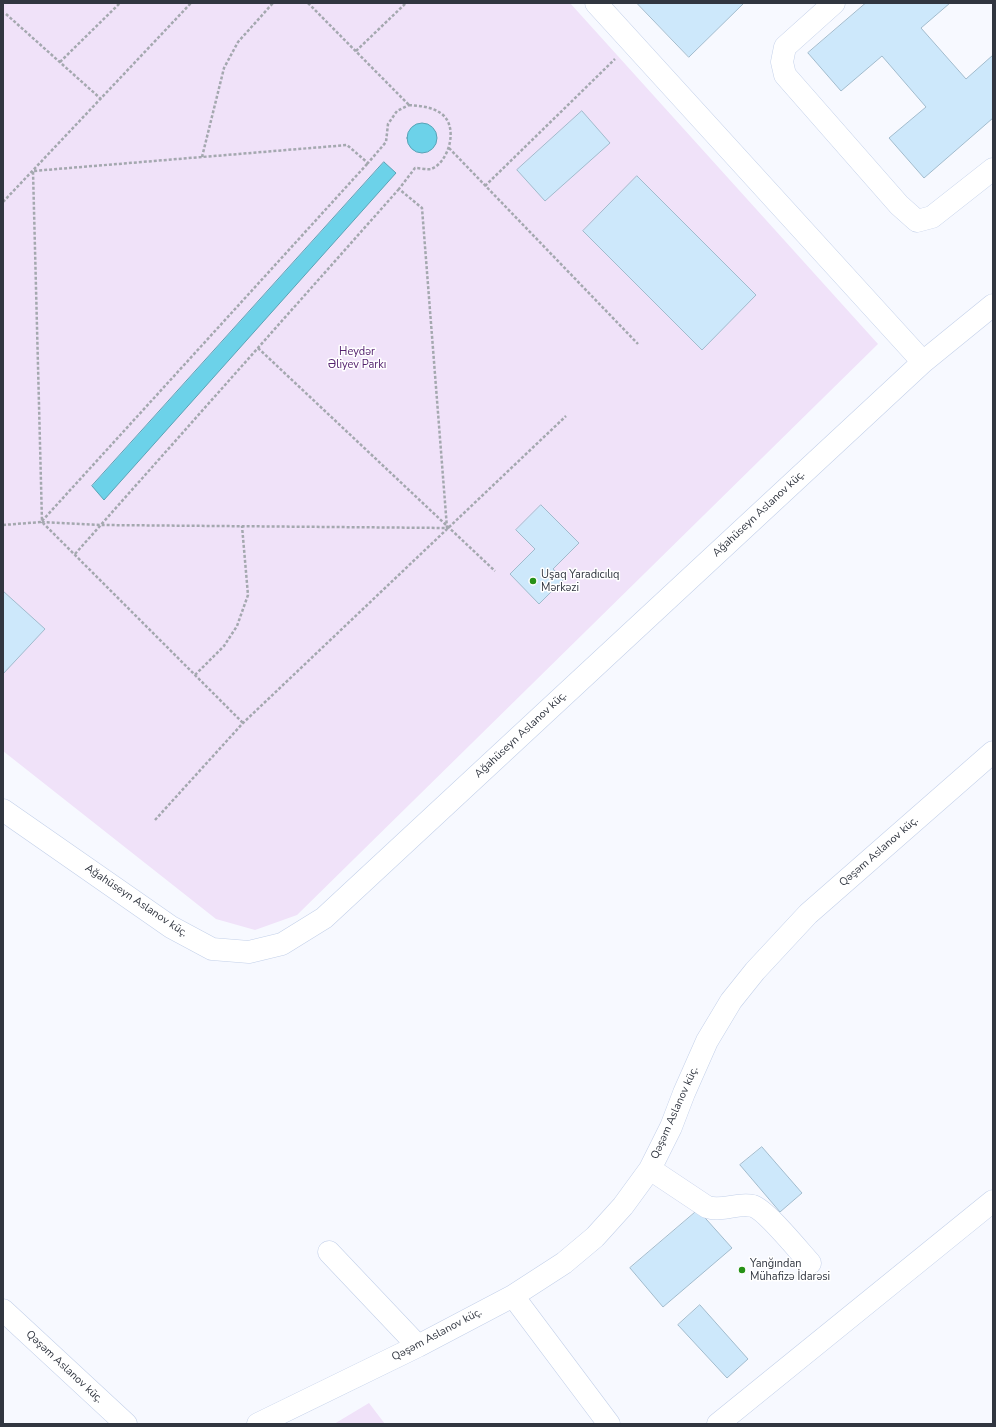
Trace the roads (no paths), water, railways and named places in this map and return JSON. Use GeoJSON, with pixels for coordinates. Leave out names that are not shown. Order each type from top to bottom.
{"type":"FeatureCollection","features":[{"type":"Feature","properties":{"kind":"street"},"geometry":{"type":"LineString","coordinates":[[596,3],[923,362]]}},
{"type":"Feature","properties":{"kind":"street"},"geometry":{"type":"LineString","coordinates":[[834,3],[785,47],[782,62],[785,75],[899,205],[918,221],[932,217],[993,169]]}},
{"type":"Feature","properties":{"kind":"street","name":"Ağahüseyn Aslanov küç."},"geometry":{"type":"LineString","coordinates":[[4,812],[171,927],[212,949],[249,952],[282,944],[324,918],[923,362],[993,305]]}},
{"type":"Feature","properties":{"kind":"street","name":"Qəşəm Aslanov küç."},"geometry":{"type":"LineString","coordinates":[[258,1424],[418,1346],[512,1296],[564,1263],[595,1238],[623,1206],[650,1169],[671,1127],[684,1092],[708,1041],[731,1001],[755,971],[808,914],[993,752]]}},
{"type":"Feature","properties":{"kind":"street"},"geometry":{"type":"LineString","coordinates":[[650,1169],[707,1208],[715,1210],[741,1205],[754,1206],[764,1214],[810,1263]]}},
{"type":"Feature","properties":{"kind":"street"},"geometry":{"type":"LineString","coordinates":[[718,1424],[993,1201]]}},
{"type":"Feature","properties":{"kind":"street"},"geometry":{"type":"LineString","coordinates":[[329,1252],[418,1346]]}},
{"type":"Feature","properties":{"kind":"street"},"geometry":{"type":"LineString","coordinates":[[512,1296],[609,1424]]}},
{"type":"Feature","properties":{"kind":"street","name":"Qəşəm Aslanov küç."},"geometry":{"type":"LineString","coordinates":[[3,1310],[126,1424]]}},
{"type":"Feature","properties":{"kind":"water"},"geometry":{"type":"Polygon","coordinates":[[[422,123],[432,128],[437,138],[432,148],[422,153],[412,148],[407,138],[412,128],[422,123]]]}},
{"type":"Feature","properties":{"kind":"water"},"geometry":{"type":"Polygon","coordinates":[[[384,162],[396,173],[104,500],[92,486],[384,162]]]}},
{"type":"Feature","properties":{"kind":"place","name":"Uşaq Yaradıcılıq Mərkəzi"},"geometry":{"type":"Point","coordinates":[533,581]}},
{"type":"Feature","properties":{"kind":"place","name":"Yanğından Mühafizə İdarəsi"},"geometry":{"type":"Point","coordinates":[742,1270]}},
{"type":"Feature","properties":{"kind":"park label","name":"Heydər Əliyev Parkı"},"geometry":{"type":"Point","coordinates":[357,358]}}]}
